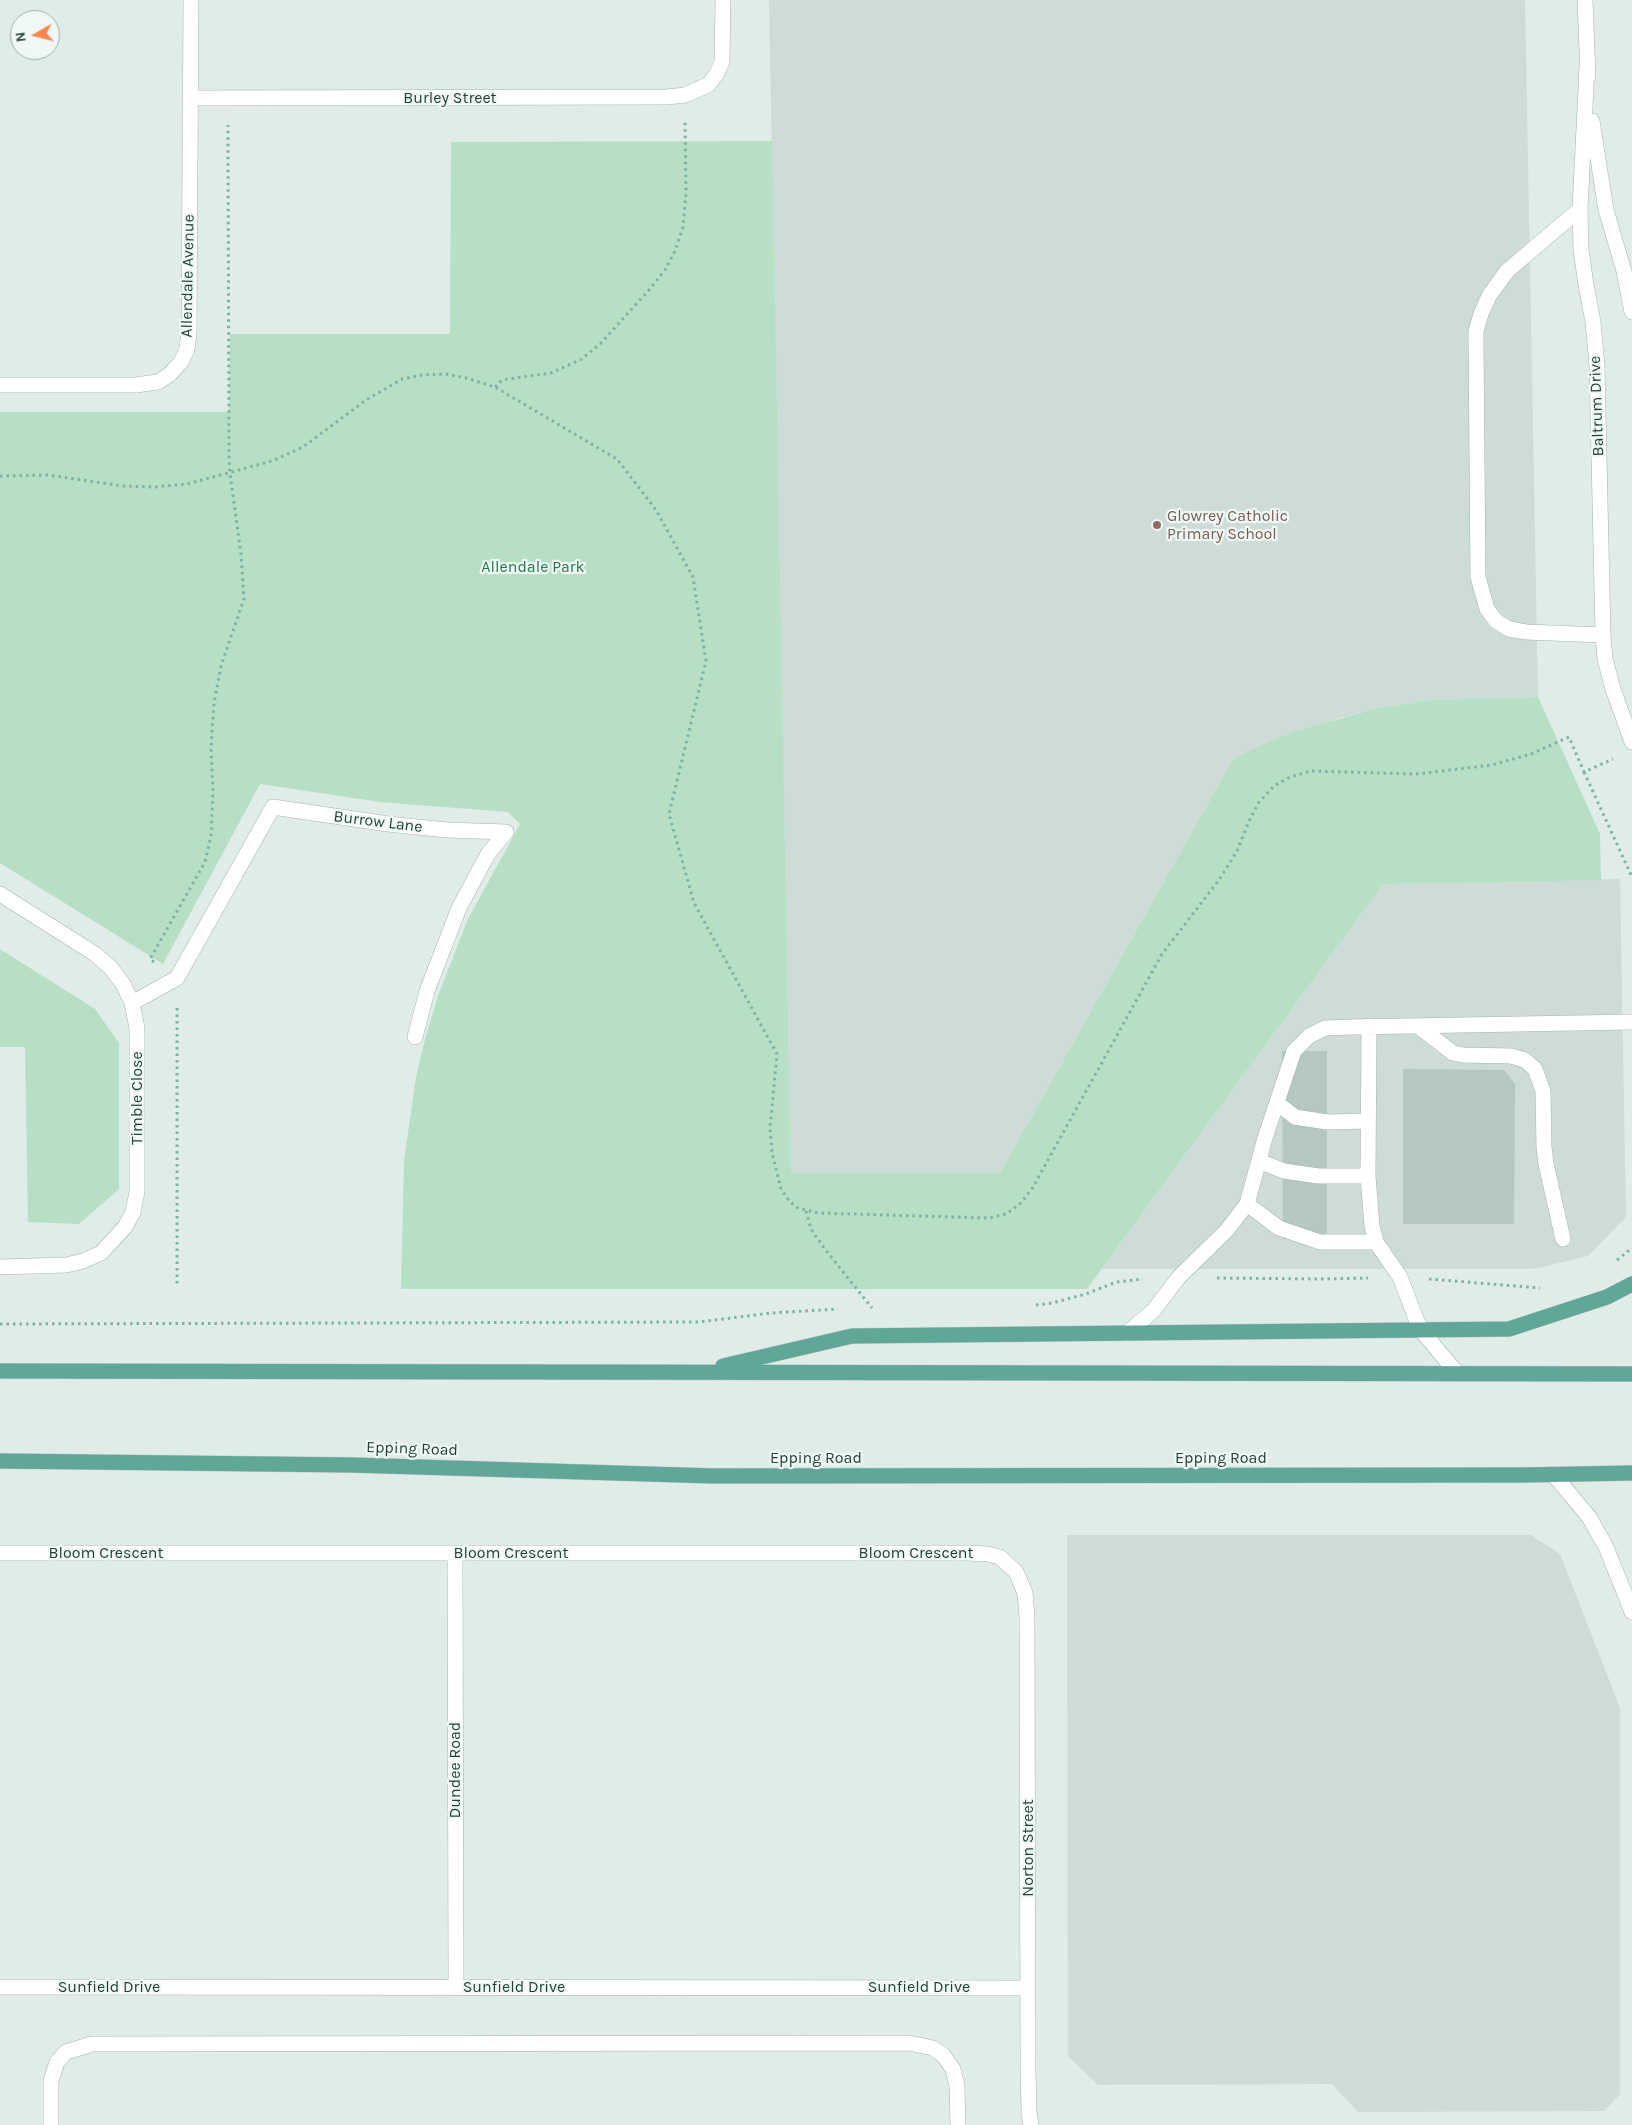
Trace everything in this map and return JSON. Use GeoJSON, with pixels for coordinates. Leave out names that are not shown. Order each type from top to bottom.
{"type":"FeatureCollection","features":[{"type":"Feature","properties":{"kind":"main road"},"geometry":{"type":"LineString","coordinates":[[697,1372],[852,1336],[1508,1329],[1607,1297],[1632,1284]]}},
{"type":"Feature","properties":{"kind":"main road"},"geometry":{"type":"LineString","coordinates":[[0,1372],[1632,1374]]}},
{"type":"Feature","properties":{"kind":"main road","name":"Epping Road"},"geometry":{"type":"LineString","coordinates":[[0,1461],[352,1465],[714,1476],[1632,1473]]}},
{"type":"Feature","properties":{"kind":"street","name":"Allendale Avenue"},"geometry":{"type":"LineString","coordinates":[[0,385],[136,385],[158,382],[170,374],[181,362],[187,349],[189,333],[191,0]]}},
{"type":"Feature","properties":{"kind":"street","name":"Burley Street"},"geometry":{"type":"LineString","coordinates":[[190,98],[667,98],[685,95],[708,85],[716,75],[722,62],[723,0]]}},
{"type":"Feature","properties":{"kind":"street","name":"Baltrum Drive"},"geometry":{"type":"LineString","coordinates":[[1585,0],[1587,67],[1598,169],[1606,210],[1624,271],[1632,312]]}},
{"type":"Feature","properties":{"kind":"street","name":"Baltrum Drive"},"geometry":{"type":"LineString","coordinates":[[1587,67],[1580,209],[1581,250],[1593,322],[1597,366],[1603,634],[1606,659],[1613,689],[1632,742]]}},
{"type":"Feature","properties":{"kind":"street"},"geometry":{"type":"LineString","coordinates":[[1580,209],[1507,271],[1489,296],[1481,314],[1476,344],[1478,577],[1487,608],[1496,621],[1509,628],[1526,632],[1603,634]]}},
{"type":"Feature","properties":{"kind":"street","name":"Burrow Lane"},"geometry":{"type":"LineString","coordinates":[[177,978],[273,807],[388,824],[447,830],[506,832],[488,854],[459,908],[427,992],[415,1037]]}},
{"type":"Feature","properties":{"kind":"street","name":"Timble Close"},"geometry":{"type":"LineString","coordinates":[[0,894],[95,954],[110,968],[123,984],[132,1003],[137,1038],[137,1192],[133,1212],[125,1227],[100,1253],[83,1261],[66,1266],[0,1267]]}},
{"type":"Feature","properties":{"kind":"street"},"geometry":{"type":"LineString","coordinates":[[132,1003],[177,978]]}},
{"type":"Feature","properties":{"kind":"street"},"geometry":{"type":"LineString","coordinates":[[1127,1333],[1153,1311],[1179,1277],[1227,1230],[1247,1204],[1294,1051],[1309,1036],[1325,1028],[1369,1026],[1632,1022]]}},
{"type":"Feature","properties":{"kind":"street"},"geometry":{"type":"LineString","coordinates":[[1369,1026],[1368,1176],[1372,1226],[1376,1242],[1400,1277],[1420,1329],[1457,1373]]}},
{"type":"Feature","properties":{"kind":"street"},"geometry":{"type":"LineString","coordinates":[[1418,1026],[1453,1053],[1511,1056],[1525,1060],[1535,1069],[1543,1091],[1546,1164],[1563,1239]]}},
{"type":"Feature","properties":{"kind":"street"},"geometry":{"type":"LineString","coordinates":[[1277,1103],[1295,1117],[1327,1122],[1368,1121]]}},
{"type":"Feature","properties":{"kind":"street"},"geometry":{"type":"LineString","coordinates":[[1259,1161],[1284,1171],[1318,1176],[1368,1176]]}},
{"type":"Feature","properties":{"kind":"street"},"geometry":{"type":"LineString","coordinates":[[1247,1204],[1279,1228],[1320,1242],[1376,1242]]}},
{"type":"Feature","properties":{"kind":"street"},"geometry":{"type":"LineString","coordinates":[[1552,1474],[1589,1516],[1606,1548],[1632,1612]]}},
{"type":"Feature","properties":{"kind":"street","name":"Bloom Crescent"},"geometry":{"type":"LineString","coordinates":[[0,1553],[967,1553],[988,1554],[1000,1558],[1016,1572]]}},
{"type":"Feature","properties":{"kind":"street","name":"Dundee Road"},"geometry":{"type":"LineString","coordinates":[[455,1553],[456,1987]]}},
{"type":"Feature","properties":{"kind":"street","name":"Norton Street"},"geometry":{"type":"LineString","coordinates":[[1016,1572],[1025,1593],[1028,1617],[1028,2112],[1031,2125]]}},
{"type":"Feature","properties":{"kind":"street","name":"Sunfield Drive"},"geometry":{"type":"LineString","coordinates":[[0,1987],[1028,1988]]}},
{"type":"Feature","properties":{"kind":"street"},"geometry":{"type":"LineString","coordinates":[[51,2125],[51,2081],[57,2062],[66,2052],[92,2044],[860,2043],[921,2044],[933,2048],[943,2055],[953,2069],[957,2086],[958,2125]]}},
{"type":"Feature","properties":{"kind":"path"},"geometry":{"type":"LineString","coordinates":[[495,387],[502,380],[551,373],[582,359],[601,343],[643,297],[664,270],[676,251],[683,228],[686,192],[685,95]]}},
{"type":"Feature","properties":{"kind":"path"},"geometry":{"type":"LineString","coordinates":[[177,1285],[177,978],[150,959],[205,862],[211,836],[213,790],[211,748],[214,703],[221,666],[244,599],[241,554],[230,474],[228,98]]}},
{"type":"Feature","properties":{"kind":"path"},"geometry":{"type":"LineString","coordinates":[[0,476],[48,475],[123,486],[154,487],[187,484],[230,474],[272,461],[303,447],[372,396],[402,380],[422,375],[446,374],[495,387],[617,459],[656,510],[693,577],[706,661],[669,814],[694,903],[777,1054],[770,1128],[775,1173],[781,1189],[790,1202],[806,1211],[818,1213],[989,1218],[1006,1214],[1021,1203],[1032,1187],[1162,954],[1219,880],[1238,851],[1250,819],[1259,802],[1274,786],[1290,777],[1311,771],[1416,774],[1492,765],[1531,754],[1569,736],[1632,877]]}},
{"type":"Feature","properties":{"kind":"path"},"geometry":{"type":"LineString","coordinates":[[1584,772],[1616,758]]}},
{"type":"Feature","properties":{"kind":"path"},"geometry":{"type":"LineString","coordinates":[[806,1211],[811,1229],[872,1308]]}},
{"type":"Feature","properties":{"kind":"path"},"geometry":{"type":"LineString","coordinates":[[1027,1306],[1052,1303],[1086,1294],[1116,1282],[1179,1277],[1321,1279],[1400,1277],[1537,1289],[1546,1287]]}},
{"type":"Feature","properties":{"kind":"path"},"geometry":{"type":"LineString","coordinates":[[862,1308],[882,1308]]}},
{"type":"Feature","properties":{"kind":"path"},"geometry":{"type":"LineString","coordinates":[[0,1324],[699,1322],[771,1313],[843,1309]]}},
{"type":"Feature","properties":{"kind":"shaded area","name":"Glowrey Catholic Primary School"},"geometry":{"type":"Polygon","coordinates":[[[769,0],[1525,0],[1538,697],[1431,700],[1374,709],[1336,719],[1233,759],[1000,1173],[791,1173],[769,0]]]}},
{"type":"Feature","properties":{"kind":"shaded area"},"geometry":{"type":"Polygon","coordinates":[[[1620,879],[1626,1217],[1588,1256],[1534,1269],[1102,1269],[1383,884],[1620,879]]]}},
{"type":"Feature","properties":{"kind":"shaded area"},"geometry":{"type":"Polygon","coordinates":[[[1067,1535],[1531,1535],[1560,1554],[1620,1708],[1620,2094],[1604,2111],[1358,2112],[1332,2084],[1098,2085],[1068,2056],[1067,1535]]]}},
{"type":"Feature","properties":{"kind":"green space","name":"Allendale Park"},"geometry":{"type":"Polygon","coordinates":[[[772,141],[791,1173],[1000,1173],[1233,759],[1266,743],[1300,730],[1374,709],[1431,700],[1538,697],[1600,834],[1601,880],[1383,884],[1087,1289],[401,1289],[404,1161],[416,1077],[426,1036],[439,993],[468,919],[520,824],[508,812],[380,802],[260,784],[163,964],[0,863],[0,412],[229,412],[230,334],[450,334],[451,142],[772,141]]]}},
{"type":"Feature","properties":{"kind":"green space"},"geometry":{"type":"Polygon","coordinates":[[[0,949],[95,1009],[119,1043],[119,1189],[79,1224],[28,1222],[25,1047],[0,1047],[0,949]]]}},
{"type":"Feature","properties":{"kind":"building"},"geometry":{"type":"Polygon","coordinates":[[[1282,1051],[1327,1051],[1327,1239],[1283,1239],[1282,1051]]]}},
{"type":"Feature","properties":{"kind":"building"},"geometry":{"type":"Polygon","coordinates":[[[1403,1069],[1504,1070],[1515,1084],[1514,1224],[1403,1224],[1403,1069]]]}},
{"type":"Feature","properties":{"kind":"place","name":"Glowrey Catholic Primary School"},"geometry":{"type":"Point","coordinates":[1157,525]}}]}
